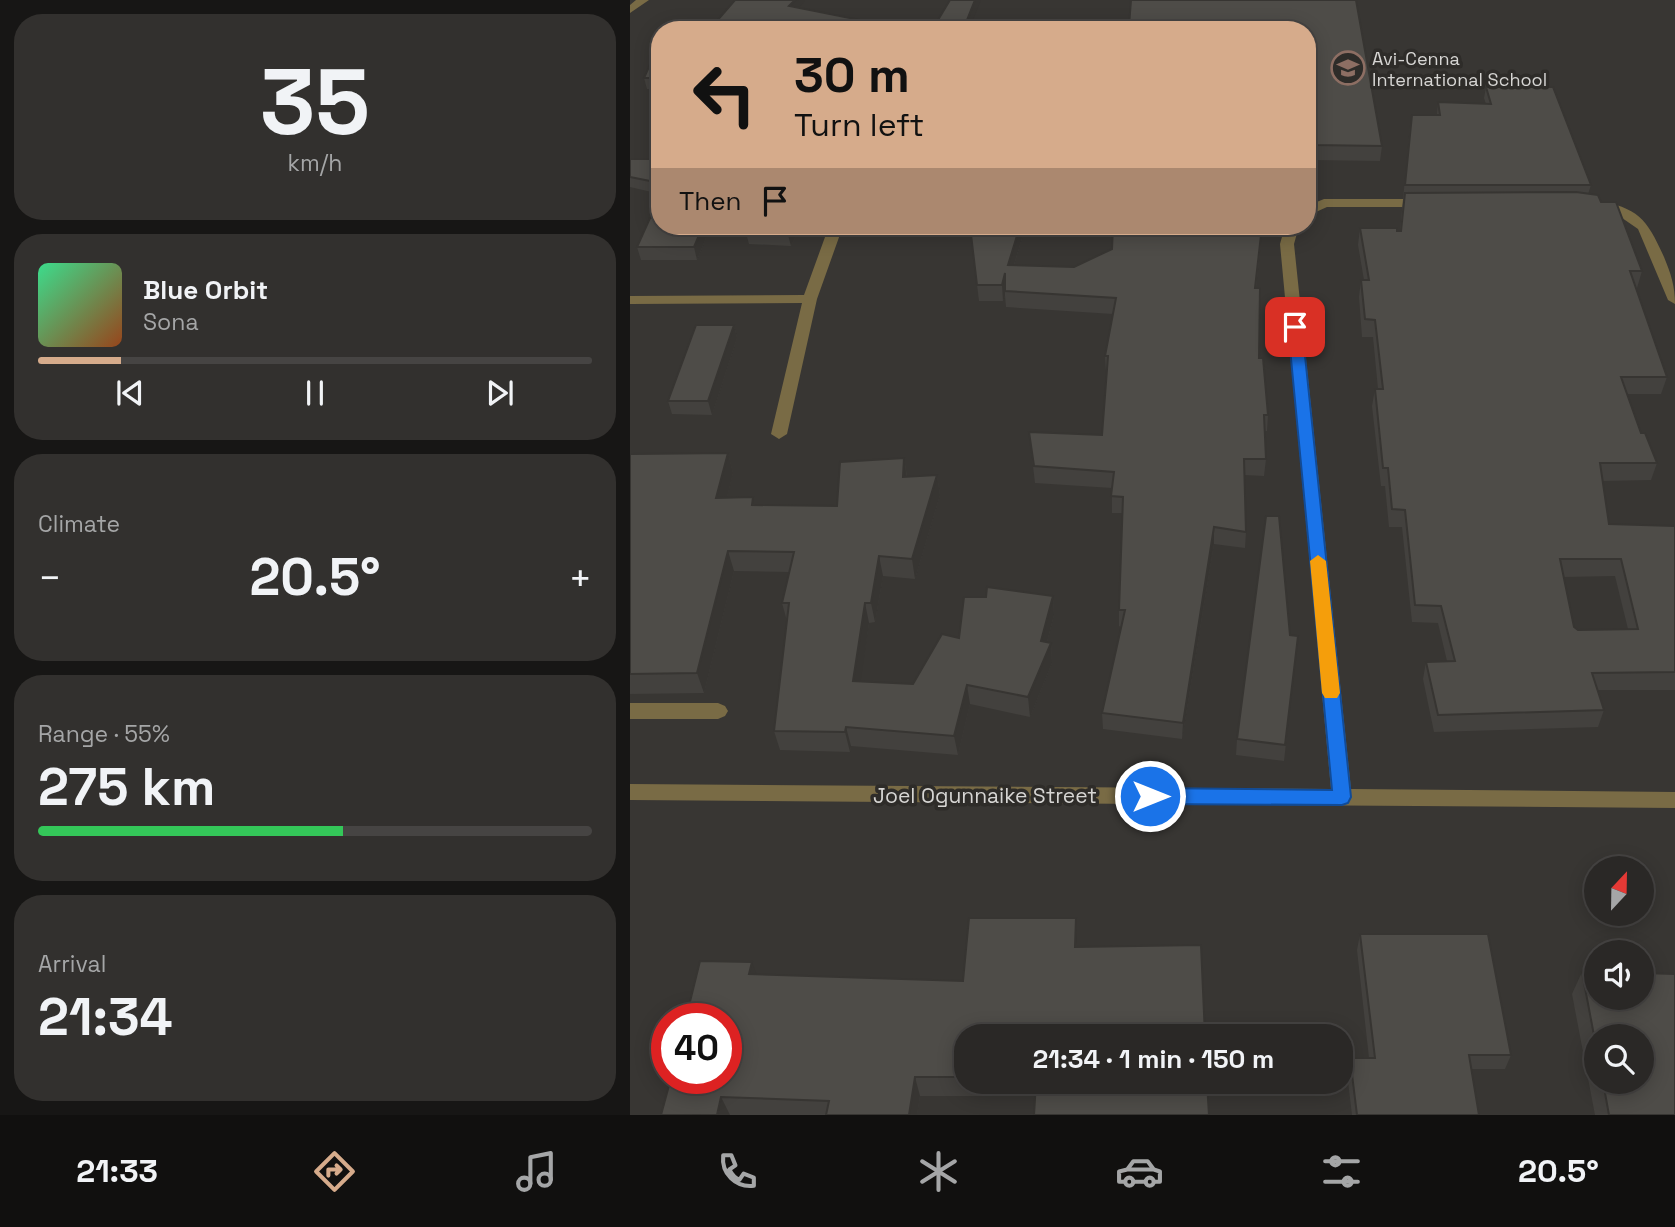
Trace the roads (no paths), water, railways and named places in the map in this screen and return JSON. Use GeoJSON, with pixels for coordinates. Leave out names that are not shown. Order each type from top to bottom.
{"type":"FeatureCollection","features":[{"type":"Feature","properties":{"kind":"street"},"geometry":{"type":"LineString","coordinates":[[630,10],[643,0]]}},
{"type":"Feature","properties":{"kind":"street"},"geometry":{"type":"LineString","coordinates":[[1316,208],[1324,204],[1448,203]]}},
{"type":"Feature","properties":{"kind":"street"},"geometry":{"type":"LineString","coordinates":[[1583,204],[1616,208],[1644,227],[1675,300]]}},
{"type":"Feature","properties":{"kind":"street"},"geometry":{"type":"LineString","coordinates":[[779,434],[810,299],[832,235]]}},
{"type":"Feature","properties":{"kind":"street"},"geometry":{"type":"LineString","coordinates":[[1290,235],[1287,244],[1342,797]]}},
{"type":"Feature","properties":{"kind":"street"},"geometry":{"type":"LineString","coordinates":[[630,300],[810,299]]}},
{"type":"Feature","properties":{"kind":"street"},"geometry":{"type":"LineString","coordinates":[[630,711],[718,711]]}},
{"type":"Feature","properties":{"kind":"street","name":"Joel Ogunnaike Street"},"geometry":{"type":"LineString","coordinates":[[630,792],[1675,800]]}},
{"type":"Feature","properties":{"kind":"place","name":"Avi-Cenna International School"},"geometry":{"type":"Point","coordinates":[1348,68]}}]}
